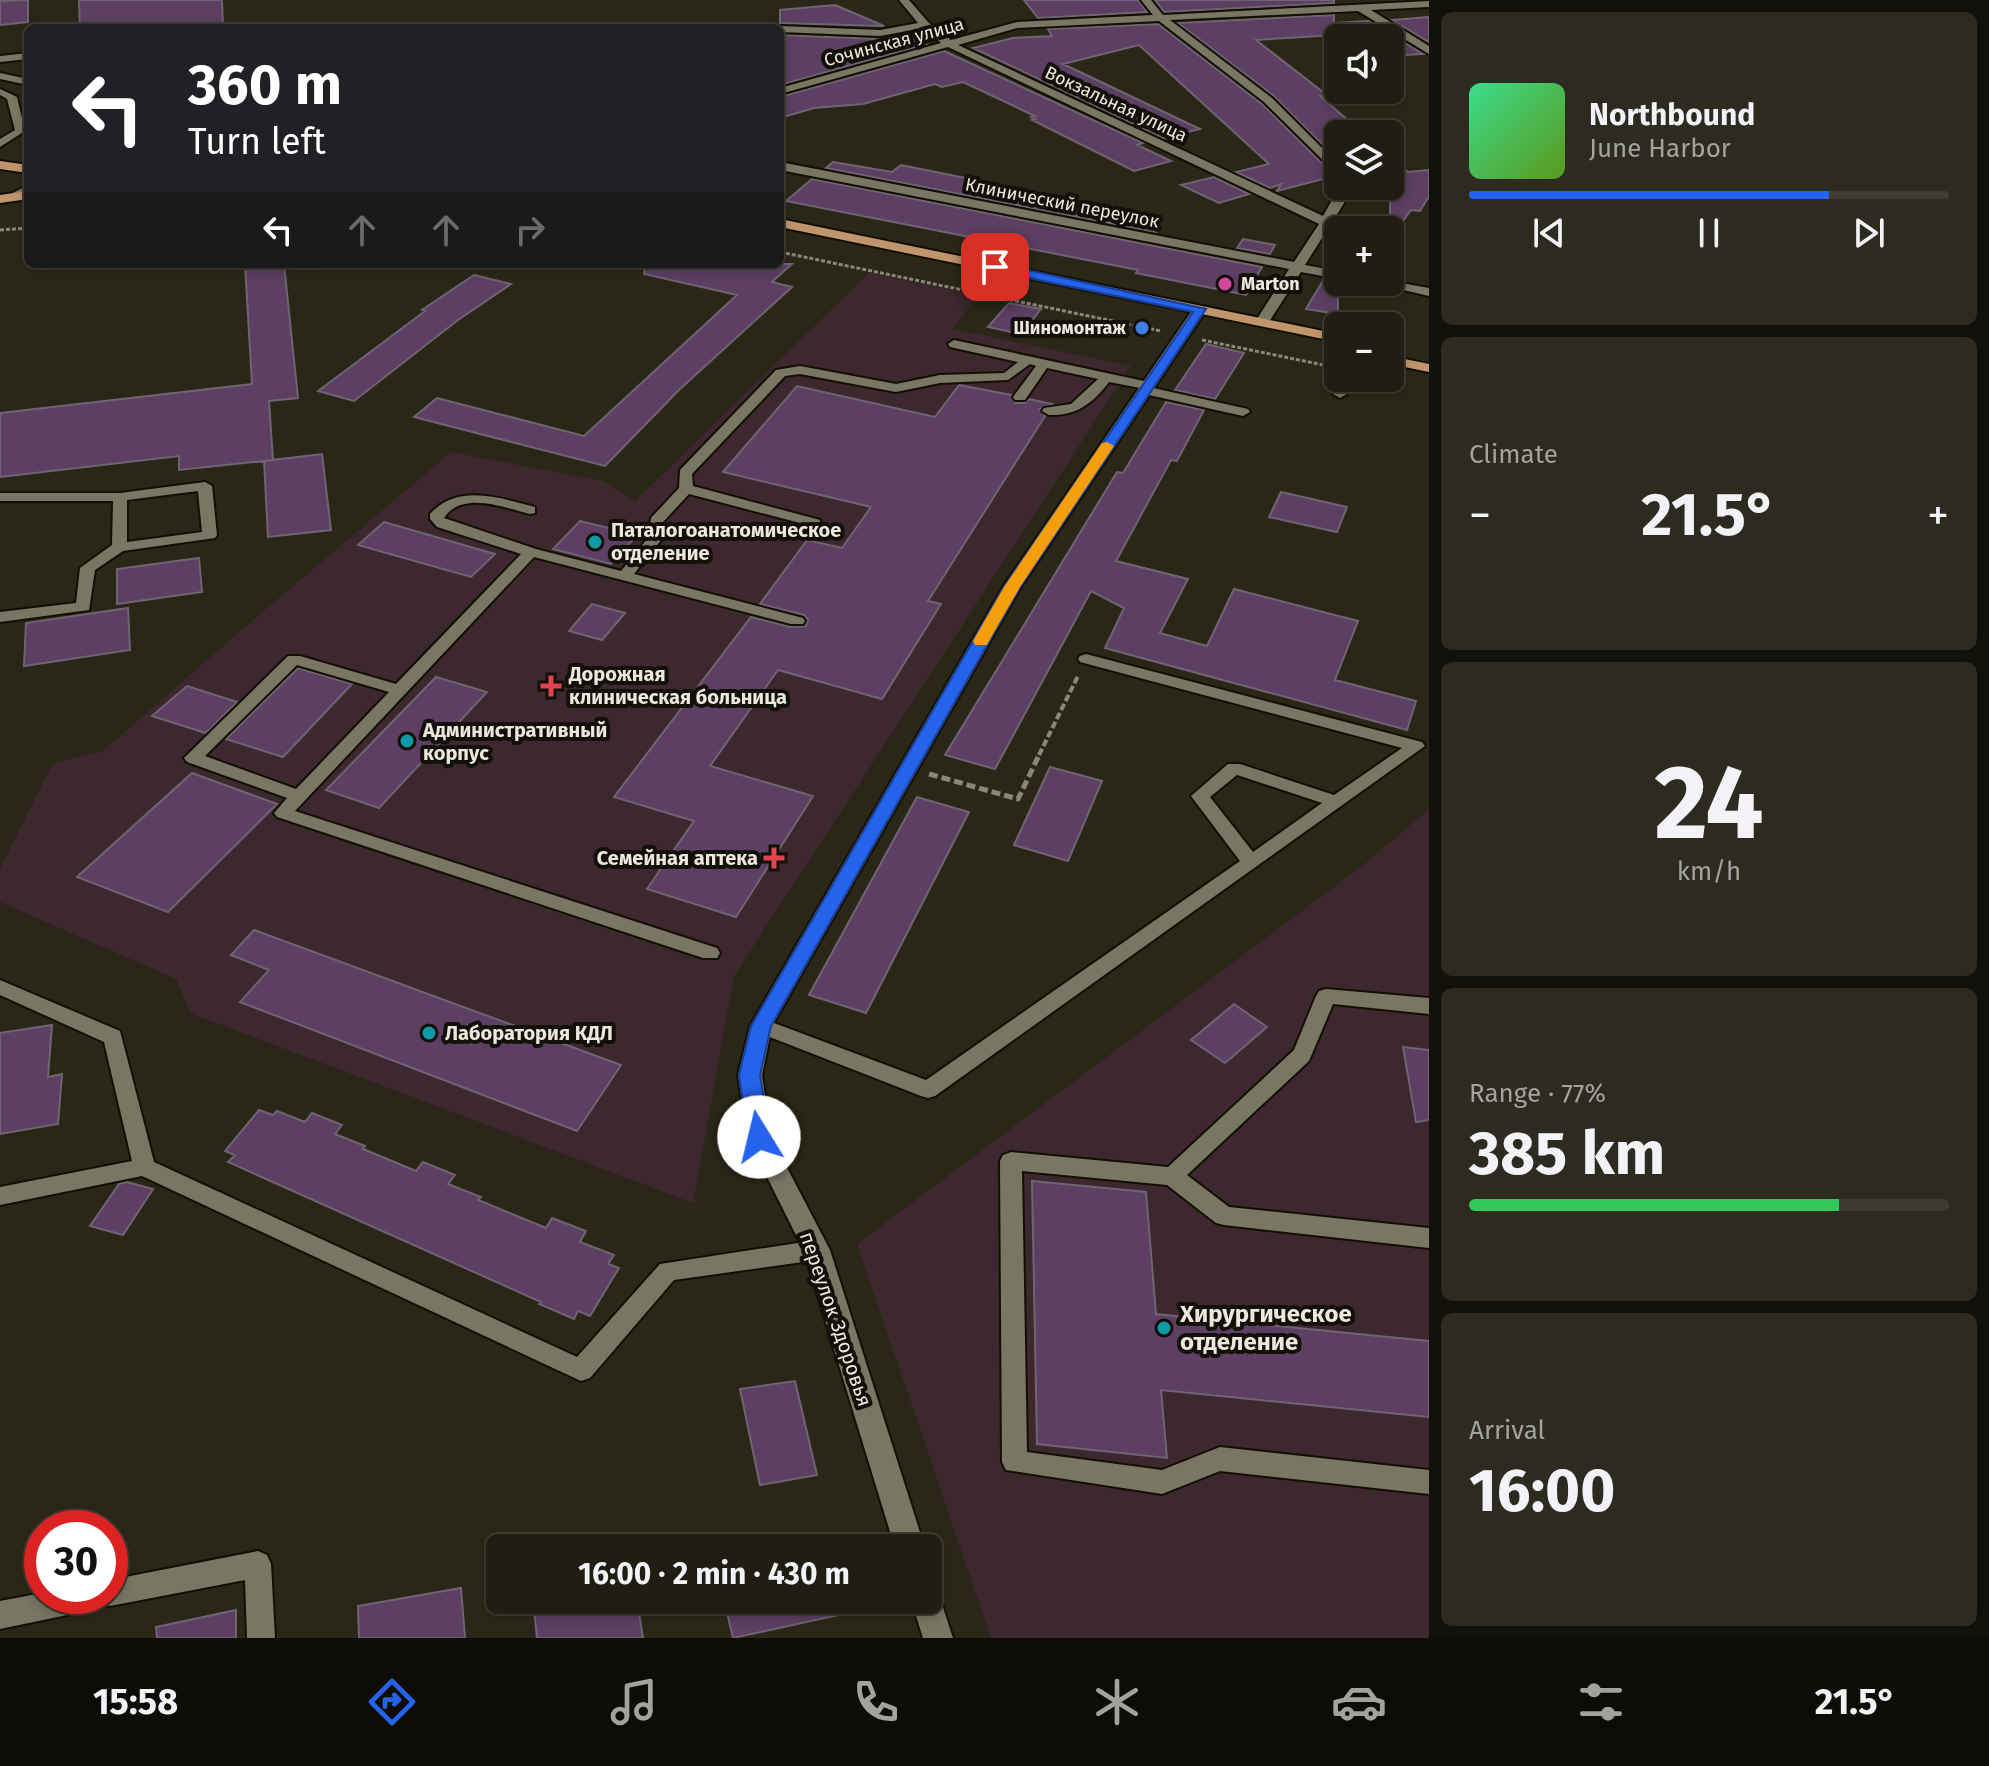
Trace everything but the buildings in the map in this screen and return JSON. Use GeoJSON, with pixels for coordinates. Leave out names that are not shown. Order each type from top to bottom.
{"type":"FeatureCollection","features":[{"type":"Feature","properties":{"kind":"main road"},"geometry":{"type":"LineString","coordinates":[[2,163],[24,168]]}},
{"type":"Feature","properties":{"kind":"main road"},"geometry":{"type":"LineString","coordinates":[[784,224],[1192,321],[1262,322],[1324,335]]}},
{"type":"Feature","properties":{"kind":"main road"},"geometry":{"type":"LineString","coordinates":[[784,237],[1324,346]]}},
{"type":"Feature","properties":{"kind":"main road"},"geometry":{"type":"LineString","coordinates":[[1404,351],[1429,356]]}},
{"type":"Feature","properties":{"kind":"main road"},"geometry":{"type":"LineString","coordinates":[[1404,363],[1429,368]]}},
{"type":"Feature","properties":{"kind":"street","name":"Вокзальная улица"},"geometry":{"type":"LineString","coordinates":[[904,0],[925,25],[949,44],[1324,222]]}},
{"type":"Feature","properties":{"kind":"street"},"geometry":{"type":"LineString","coordinates":[[1146,0],[1160,17],[1268,100],[1324,157]]}},
{"type":"Feature","properties":{"kind":"street"},"geometry":{"type":"LineString","coordinates":[[1352,3],[1384,20],[1429,51]]}},
{"type":"Feature","properties":{"kind":"street","name":"Сочинская улица"},"geometry":{"type":"LineString","coordinates":[[784,90],[1017,25],[1267,14],[1352,3],[1429,4]]}},
{"type":"Feature","properties":{"kind":"street"},"geometry":{"type":"LineString","coordinates":[[784,29],[880,33],[925,25]]}},
{"type":"Feature","properties":{"kind":"street"},"geometry":{"type":"LineString","coordinates":[[0,59],[24,56]]}},
{"type":"Feature","properties":{"kind":"street"},"geometry":{"type":"LineString","coordinates":[[0,76],[24,81]]}},
{"type":"Feature","properties":{"kind":"street","name":"Клинический переулок"},"geometry":{"type":"LineString","coordinates":[[784,167],[1324,272]]}},
{"type":"Feature","properties":{"kind":"street"},"geometry":{"type":"LineString","coordinates":[[1262,322],[1324,223]]}},
{"type":"Feature","properties":{"kind":"street"},"geometry":{"type":"LineString","coordinates":[[1404,287],[1429,292]]}},
{"type":"Feature","properties":{"kind":"street","name":"переулок Здоровья"},"geometry":{"type":"LineString","coordinates":[[906,1534],[817,1250],[759,1137],[750,1075],[761,1026],[1012,587],[1192,321]]}},
{"type":"Feature","properties":{"kind":"street"},"geometry":{"type":"LineString","coordinates":[[930,1614],[938,1638]]}},
{"type":"Feature","properties":{"kind":"lane"},"geometry":{"type":"LineString","coordinates":[[0,92],[12,97],[20,131],[0,144]]}},
{"type":"Feature","properties":{"kind":"lane"},"geometry":{"type":"LineString","coordinates":[[0,144],[24,143]]}},
{"type":"Feature","properties":{"kind":"lane"},"geometry":{"type":"LineString","coordinates":[[954,344],[1107,376],[1243,412]]}},
{"type":"Feature","properties":{"kind":"lane"},"geometry":{"type":"LineString","coordinates":[[626,574],[655,539],[656,521],[686,489],[685,473],[781,373],[800,370],[896,388],[940,379],[1008,376],[1028,360]]}},
{"type":"Feature","properties":{"kind":"lane"},"geometry":{"type":"LineString","coordinates":[[1020,397],[1044,363]]}},
{"type":"Feature","properties":{"kind":"lane"},"geometry":{"type":"LineString","coordinates":[[1049,411],[1058,412],[1080,406],[1107,376]]}},
{"type":"Feature","properties":{"kind":"lane"},"geometry":{"type":"LineString","coordinates":[[0,497],[120,497],[205,486],[210,535],[119,547],[88,568],[83,607],[0,617]]}},
{"type":"Feature","properties":{"kind":"lane"},"geometry":{"type":"LineString","coordinates":[[686,489],[815,523]]}},
{"type":"Feature","properties":{"kind":"lane"},"geometry":{"type":"LineString","coordinates":[[119,547],[120,497]]}},
{"type":"Feature","properties":{"kind":"lane"},"geometry":{"type":"LineString","coordinates":[[530,510],[477,498],[462,498],[450,501],[437,514],[437,519],[442,524],[531,552],[626,574],[797,621]]}},
{"type":"Feature","properties":{"kind":"lane"},"geometry":{"type":"LineString","coordinates":[[531,552],[283,813],[710,953]]}},
{"type":"Feature","properties":{"kind":"lane"},"geometry":{"type":"LineString","coordinates":[[299,796],[193,758],[294,659],[400,690]]}},
{"type":"Feature","properties":{"kind":"lane"},"geometry":{"type":"LineString","coordinates":[[761,1026],[928,1090],[1416,746],[1086,659]]}},
{"type":"Feature","properties":{"kind":"lane"},"geometry":{"type":"LineString","coordinates":[[1251,863],[1200,796],[1234,768],[1337,802]]}},
{"type":"Feature","properties":{"kind":"lane"},"geometry":{"type":"LineString","coordinates":[[0,987],[113,1037],[144,1167]]}},
{"type":"Feature","properties":{"kind":"lane"},"geometry":{"type":"LineString","coordinates":[[1172,1176],[1302,1055],[1326,996],[1429,1006]]}},
{"type":"Feature","properties":{"kind":"lane"},"geometry":{"type":"LineString","coordinates":[[1429,1238],[1224,1216],[1172,1176],[1011,1161],[1015,1462],[1162,1482],[1220,1459],[1429,1482]]}},
{"type":"Feature","properties":{"kind":"lane"},"geometry":{"type":"LineString","coordinates":[[0,1196],[144,1167],[581,1370],[668,1271],[817,1250]]}},
{"type":"Feature","properties":{"kind":"lane"},"geometry":{"type":"LineString","coordinates":[[128,1589],[258,1564],[261,1638]]}},
{"type":"Feature","properties":{"kind":"lane"},"geometry":{"type":"LineString","coordinates":[[0,1615],[24,1610]]}},
{"type":"Feature","properties":{"kind":"path"},"geometry":{"type":"LineString","coordinates":[[0,230],[24,228]]}},
{"type":"Feature","properties":{"kind":"path"},"geometry":{"type":"LineString","coordinates":[[784,253],[1192,321],[1324,363]]}},
{"type":"Feature","properties":{"kind":"path"},"geometry":{"type":"LineString","coordinates":[[908,769],[1018,799],[1086,659]]}},
{"type":"Feature","properties":{"kind":"shaded area"},"geometry":{"type":"Polygon","coordinates":[[[302,268],[364,268],[302,271],[302,268]]]}},
{"type":"Feature","properties":{"kind":"shaded area","name":"Дорожная клиническая больница"},"geometry":{"type":"Polygon","coordinates":[[[869,273],[978,295],[953,329],[1131,366],[734,976],[693,1203],[190,1013],[176,979],[0,902],[0,869],[53,763],[103,751],[451,452],[603,481],[635,501],[869,273]]]}},
{"type":"Feature","properties":{"kind":"shaded area"},"geometry":{"type":"Polygon","coordinates":[[[1429,809],[1429,1638],[991,1638],[857,1244],[1362,866],[1429,809]]]}},
{"type":"Feature","properties":{"kind":"slow traffic"},"geometry":{"type":"LineString","coordinates":[[981,641],[1012,587],[1107,446]]}},
{"type":"Feature","properties":{"kind":"place","name":"Marton"},"geometry":{"type":"Point","coordinates":[1225,284]}},
{"type":"Feature","properties":{"kind":"place","name":"Шиномонтаж"},"geometry":{"type":"Point","coordinates":[1142,328]}},
{"type":"Feature","properties":{"kind":"place","name":"Паталогоанатомическое отделение"},"geometry":{"type":"Point","coordinates":[595,542]}},
{"type":"Feature","properties":{"kind":"place","name":"Дорожная клиническая больница"},"geometry":{"type":"Point","coordinates":[551,686]}},
{"type":"Feature","properties":{"kind":"place","name":"Административный корпус"},"geometry":{"type":"Point","coordinates":[407,741]}},
{"type":"Feature","properties":{"kind":"place","name":"Семейная аптека"},"geometry":{"type":"Point","coordinates":[774,858]}},
{"type":"Feature","properties":{"kind":"place","name":"Лаборатория КДЛ"},"geometry":{"type":"Point","coordinates":[429,1033]}},
{"type":"Feature","properties":{"kind":"place","name":"Хирургическое отделение"},"geometry":{"type":"Point","coordinates":[1164,1328]}},
{"type":"Feature","properties":{"kind":"route"},"geometry":{"type":"LineString","coordinates":[[759,1137],[750,1075],[761,1026],[1012,587],[1200,309],[995,267]]}}]}
